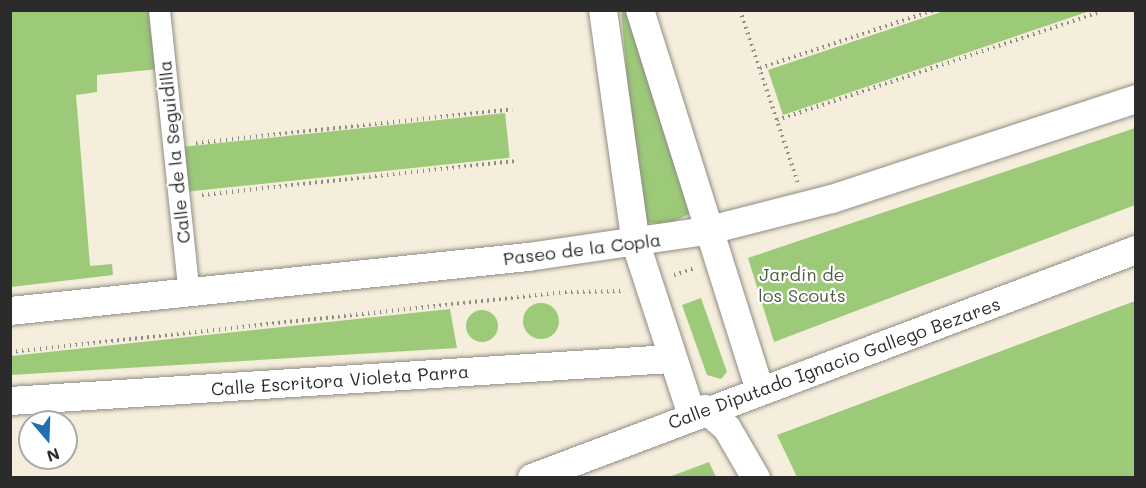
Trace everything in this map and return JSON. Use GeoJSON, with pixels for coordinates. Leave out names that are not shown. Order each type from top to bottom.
{"type":"FeatureCollection","features":[{"type":"Feature","properties":{"kind":"street","name":"Calle de la Seguidilla"},"geometry":{"type":"LineString","coordinates":[[159,10],[189,294]]}},
{"type":"Feature","properties":{"kind":"street"},"geometry":{"type":"LineString","coordinates":[[603,10],[636,244],[670,359],[699,412],[727,428],[756,477]]}},
{"type":"Feature","properties":{"kind":"street"},"geometry":{"type":"LineString","coordinates":[[640,10],[706,231],[760,390]]}},
{"type":"Feature","properties":{"kind":"street","name":"Paseo de la Copla"},"geometry":{"type":"LineString","coordinates":[[10,311],[189,294],[636,244],[706,231],[806,206],[1136,99]]}},
{"type":"Feature","properties":{"kind":"street","name":"Calle Diputado Ignacio Gallego Bezares"},"geometry":{"type":"LineString","coordinates":[[536,477],[699,412],[1136,250]]}},
{"type":"Feature","properties":{"kind":"street","name":"Calle Escritora Violeta Parra"},"geometry":{"type":"LineString","coordinates":[[10,401],[670,359]]}},
{"type":"Feature","properties":{"kind":"path"},"geometry":{"type":"LineString","coordinates":[[740,10],[806,206]]}},
{"type":"Feature","properties":{"kind":"path"},"geometry":{"type":"LineString","coordinates":[[760,68],[934,10]]}},
{"type":"Feature","properties":{"kind":"path"},"geometry":{"type":"LineString","coordinates":[[777,120],[1100,12]]}},
{"type":"Feature","properties":{"kind":"path"},"geometry":{"type":"LineString","coordinates":[[173,146],[512,109]]}},
{"type":"Feature","properties":{"kind":"path"},"geometry":{"type":"LineString","coordinates":[[178,198],[517,161]]}},
{"type":"Feature","properties":{"kind":"green space"},"geometry":{"type":"Polygon","coordinates":[[[11,11],[152,11],[159,69],[97,75],[97,92],[76,95],[90,266],[112,264],[113,275],[11,287],[11,11]]]}},
{"type":"Feature","properties":{"kind":"green space"},"geometry":{"type":"Polygon","coordinates":[[[621,11],[627,11],[691,213],[667,225],[640,221],[621,11]]]}},
{"type":"Feature","properties":{"kind":"green space"},"geometry":{"type":"Polygon","coordinates":[[[944,11],[1090,11],[783,115],[768,70],[944,11]]]}},
{"type":"Feature","properties":{"kind":"green space"},"geometry":{"type":"Polygon","coordinates":[[[505,113],[510,158],[185,192],[181,147],[505,113]]]}},
{"type":"Feature","properties":{"kind":"green space","name":"Jardín de los Scouts"},"geometry":{"type":"Polygon","coordinates":[[[1135,128],[1135,205],[774,342],[748,258],[1135,128]]]}},
{"type":"Feature","properties":{"kind":"green space"},"geometry":{"type":"Polygon","coordinates":[[[701,298],[727,372],[721,379],[707,375],[682,305],[701,298]]]}},
{"type":"Feature","properties":{"kind":"green space"},"geometry":{"type":"Polygon","coordinates":[[[1135,301],[1135,477],[797,477],[777,435],[1135,301]]]}},
{"type":"Feature","properties":{"kind":"green space"},"geometry":{"type":"Polygon","coordinates":[[[541,303],[553,309],[559,321],[553,333],[541,339],[529,333],[523,321],[529,309],[541,303]]]}},
{"type":"Feature","properties":{"kind":"green space"},"geometry":{"type":"Polygon","coordinates":[[[450,309],[457,348],[11,375],[11,356],[450,309]]]}},
{"type":"Feature","properties":{"kind":"green space"},"geometry":{"type":"Polygon","coordinates":[[[482,310],[494,314],[498,326],[494,338],[482,342],[470,338],[466,326],[470,314],[482,310]]]}},
{"type":"Feature","properties":{"kind":"green space"},"geometry":{"type":"Polygon","coordinates":[[[709,462],[716,477],[669,477],[709,462]]]}}]}
